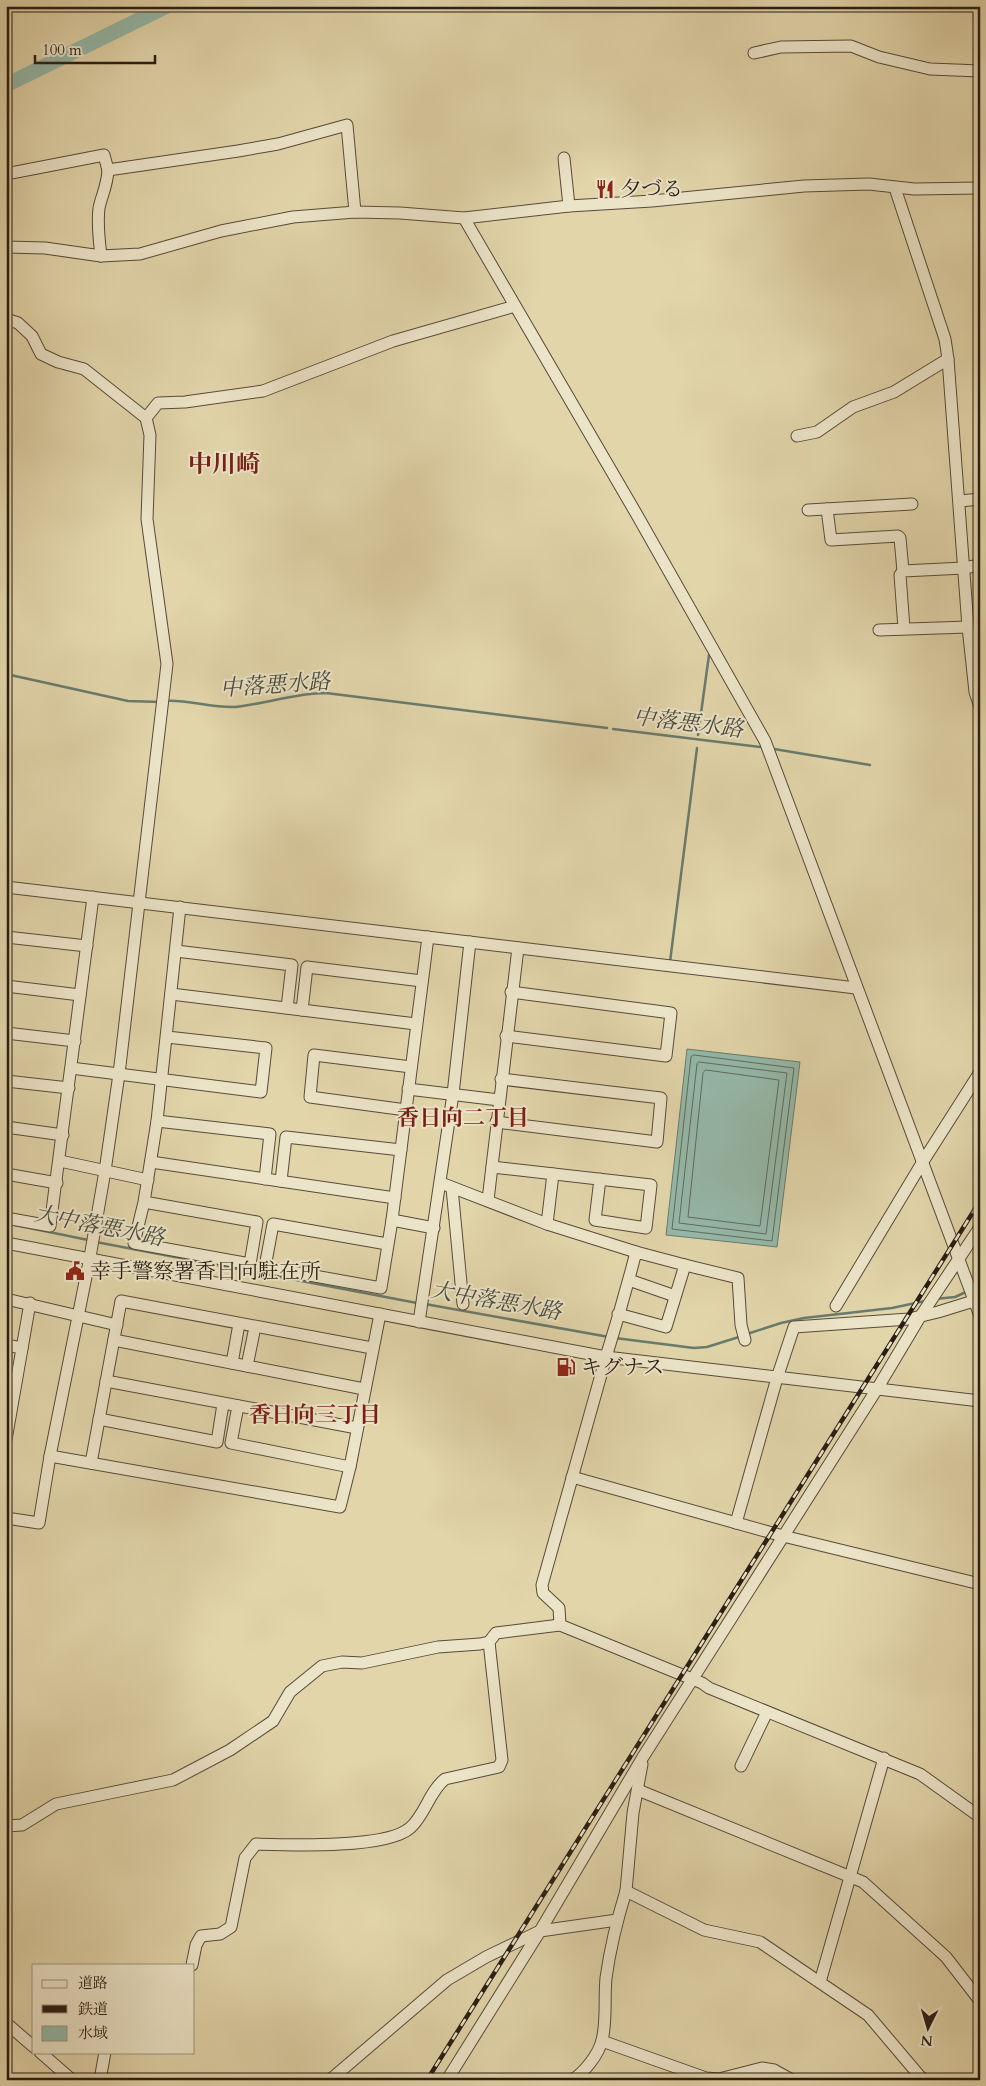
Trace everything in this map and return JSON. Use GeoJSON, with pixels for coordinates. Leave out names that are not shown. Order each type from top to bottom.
{"type":"FeatureCollection","features":[{"type":"Feature","properties":{"kind":"street"},"geometry":{"type":"LineString","coordinates":[[754,53],[781,47],[851,46],[879,58],[930,69],[980,71]]}},
{"type":"Feature","properties":{"kind":"street"},"geometry":{"type":"LineString","coordinates":[[108,170],[278,144],[347,125],[355,212]]}},
{"type":"Feature","properties":{"kind":"street"},"geometry":{"type":"LineString","coordinates":[[6,174],[104,155],[108,170],[107,185],[100,206],[98,222],[101,256]]}},
{"type":"Feature","properties":{"kind":"street"},"geometry":{"type":"LineString","coordinates":[[564,158],[569,206]]}},
{"type":"Feature","properties":{"kind":"street"},"geometry":{"type":"LineString","coordinates":[[6,247],[45,248],[101,256],[140,254],[221,231],[273,220],[355,212],[464,218],[569,206],[652,201],[804,186],[869,184],[895,188],[980,188]]}},
{"type":"Feature","properties":{"kind":"street"},"geometry":{"type":"LineString","coordinates":[[895,188],[945,339],[960,501],[968,627],[975,692],[980,707]]}},
{"type":"Feature","properties":{"kind":"street"},"geometry":{"type":"LineString","coordinates":[[464,218],[642,523],[765,741],[980,1316]]}},
{"type":"Feature","properties":{"kind":"street"},"geometry":{"type":"LineString","coordinates":[[146,418],[158,403],[185,402],[262,392],[393,341],[515,306]]}},
{"type":"Feature","properties":{"kind":"street"},"geometry":{"type":"LineString","coordinates":[[6,319],[18,323],[32,336],[41,354],[58,362],[84,369],[146,418],[150,435],[148,519],[167,664],[119,1074],[92,1247],[50,1456],[39,1523],[6,1518]]}},
{"type":"Feature","properties":{"kind":"street"},"geometry":{"type":"LineString","coordinates":[[797,436],[817,432],[853,407],[894,392],[948,359]]}},
{"type":"Feature","properties":{"kind":"street"},"geometry":{"type":"LineString","coordinates":[[960,501],[980,499]]}},
{"type":"Feature","properties":{"kind":"street"},"geometry":{"type":"LineString","coordinates":[[808,510],[912,504]]}},
{"type":"Feature","properties":{"kind":"street"},"geometry":{"type":"LineString","coordinates":[[827,509],[831,540],[898,536],[900,538],[903,571],[900,575],[904,628]]}},
{"type":"Feature","properties":{"kind":"street"},"geometry":{"type":"LineString","coordinates":[[903,571],[964,568],[980,565]]}},
{"type":"Feature","properties":{"kind":"street"},"geometry":{"type":"LineString","coordinates":[[878,630],[968,627]]}},
{"type":"Feature","properties":{"kind":"street"},"geometry":{"type":"LineString","coordinates":[[6,887],[856,988]]}},
{"type":"Feature","properties":{"kind":"street"},"geometry":{"type":"LineString","coordinates":[[6,1218],[50,1226],[93,897]]}},
{"type":"Feature","properties":{"kind":"street"},"geometry":{"type":"LineString","coordinates":[[144,1202],[257,1222],[250,1264],[134,1243],[144,1202],[157,1121],[180,907]]}},
{"type":"Feature","properties":{"kind":"street"},"geometry":{"type":"LineString","coordinates":[[6,937],[87,946]]}},
{"type":"Feature","properties":{"kind":"street"},"geometry":{"type":"LineString","coordinates":[[387,1244],[273,1224],[265,1267],[381,1288],[395,1198],[428,937]]}},
{"type":"Feature","properties":{"kind":"street"},"geometry":{"type":"LineString","coordinates":[[419,1322],[434,1228],[446,1186],[453,1094],[470,942]]}},
{"type":"Feature","properties":{"kind":"street"},"geometry":{"type":"LineString","coordinates":[[488,1200],[506,1036],[518,948]]}},
{"type":"Feature","properties":{"kind":"street"},"geometry":{"type":"LineString","coordinates":[[176,951],[292,965],[287,1008]]}},
{"type":"Feature","properties":{"kind":"street"},"geometry":{"type":"LineString","coordinates":[[302,1010],[307,967],[422,981]]}},
{"type":"Feature","properties":{"kind":"street"},"geometry":{"type":"LineString","coordinates":[[6,986],[80,995]]}},
{"type":"Feature","properties":{"kind":"street"},"geometry":{"type":"LineString","coordinates":[[506,1036],[666,1056],[671,1013],[512,992]]}},
{"type":"Feature","properties":{"kind":"street"},"geometry":{"type":"LineString","coordinates":[[171,994],[416,1024]]}},
{"type":"Feature","properties":{"kind":"street"},"geometry":{"type":"LineString","coordinates":[[6,1033],[75,1041]]}},
{"type":"Feature","properties":{"kind":"street"},"geometry":{"type":"LineString","coordinates":[[71,1068],[261,1092],[266,1048],[167,1037]]}},
{"type":"Feature","properties":{"kind":"street"},"geometry":{"type":"LineString","coordinates":[[406,1110],[310,1097],[314,1054],[411,1067]]}},
{"type":"Feature","properties":{"kind":"street"},"geometry":{"type":"LineString","coordinates":[[836,1306],[922,1163],[980,1072]]}},
{"type":"Feature","properties":{"kind":"street"},"geometry":{"type":"LineString","coordinates":[[496,1122],[657,1142],[662,1098],[501,1079]]}},
{"type":"Feature","properties":{"kind":"street"},"geometry":{"type":"LineString","coordinates":[[6,1081],[69,1088]]}},
{"type":"Feature","properties":{"kind":"street"},"geometry":{"type":"LineString","coordinates":[[408,1089],[499,1100]]}},
{"type":"Feature","properties":{"kind":"street"},"geometry":{"type":"LineString","coordinates":[[157,1121],[270,1134],[265,1179]]}},
{"type":"Feature","properties":{"kind":"street"},"geometry":{"type":"LineString","coordinates":[[6,1127],[63,1135]]}},
{"type":"Feature","properties":{"kind":"street"},"geometry":{"type":"LineString","coordinates":[[281,1181],[286,1136],[401,1150]]}},
{"type":"Feature","properties":{"kind":"street"},"geometry":{"type":"LineString","coordinates":[[60,1161],[148,1180]]}},
{"type":"Feature","properties":{"kind":"street"},"geometry":{"type":"LineString","coordinates":[[150,1162],[395,1198]]}},
{"type":"Feature","properties":{"kind":"street"},"geometry":{"type":"LineString","coordinates":[[492,1167],[651,1185],[646,1228],[595,1220],[600,1180]]}},
{"type":"Feature","properties":{"kind":"street"},"geometry":{"type":"LineString","coordinates":[[6,1174],[57,1183]]}},
{"type":"Feature","properties":{"kind":"street"},"geometry":{"type":"LineString","coordinates":[[548,1224],[553,1174]]}},
{"type":"Feature","properties":{"kind":"street"},"geometry":{"type":"LineString","coordinates":[[446,1186],[488,1200],[548,1224],[636,1252],[738,1278],[744,1335]]}},
{"type":"Feature","properties":{"kind":"street"},"geometry":{"type":"LineString","coordinates":[[446,1186],[464,1304]]}},
{"type":"Feature","properties":{"kind":"street"},"geometry":{"type":"LineString","coordinates":[[392,1220],[434,1228]]}},
{"type":"Feature","properties":{"kind":"street"},"geometry":{"type":"LineString","coordinates":[[447,2080],[540,1931],[643,1757],[877,1389],[922,1314],[980,1227]]}},
{"type":"Feature","properties":{"kind":"street"},"geometry":{"type":"LineString","coordinates":[[6,1243],[92,1247],[419,1322],[777,1378],[980,1401]]}},
{"type":"Feature","properties":{"kind":"street"},"geometry":{"type":"LineString","coordinates":[[560,1625],[559,1608],[543,1593],[542,1585],[636,1252]]}},
{"type":"Feature","properties":{"kind":"street"},"geometry":{"type":"LineString","coordinates":[[618,1314],[666,1327],[685,1265]]}},
{"type":"Feature","properties":{"kind":"street"},"geometry":{"type":"LineString","coordinates":[[628,1280],[676,1296]]}},
{"type":"Feature","properties":{"kind":"street"},"geometry":{"type":"LineString","coordinates":[[736,1523],[777,1378],[794,1327],[922,1314],[973,1295]]}},
{"type":"Feature","properties":{"kind":"street"},"geometry":{"type":"LineString","coordinates":[[6,1299],[30,1303],[77,1317],[117,1325]]}},
{"type":"Feature","properties":{"kind":"street"},"geometry":{"type":"LineString","coordinates":[[91,1463],[121,1301],[372,1348]]}},
{"type":"Feature","properties":{"kind":"street"},"geometry":{"type":"LineString","coordinates":[[6,1440],[10,1392],[22,1348],[30,1303]]}},
{"type":"Feature","properties":{"kind":"street"},"geometry":{"type":"LineString","coordinates":[[50,1456],[340,1507],[350,1468],[380,1314]]}},
{"type":"Feature","properties":{"kind":"street"},"geometry":{"type":"LineString","coordinates":[[232,1363],[239,1324]]}},
{"type":"Feature","properties":{"kind":"street"},"geometry":{"type":"LineString","coordinates":[[247,1366],[255,1326]]}},
{"type":"Feature","properties":{"kind":"street"},"geometry":{"type":"LineString","coordinates":[[114,1340],[364,1389]]}},
{"type":"Feature","properties":{"kind":"street"},"geometry":{"type":"LineString","coordinates":[[6,1345],[22,1348]]}},
{"type":"Feature","properties":{"kind":"street"},"geometry":{"type":"LineString","coordinates":[[106,1381],[357,1428]]}},
{"type":"Feature","properties":{"kind":"street"},"geometry":{"type":"LineString","coordinates":[[99,1419],[217,1442],[223,1404]]}},
{"type":"Feature","properties":{"kind":"street"},"geometry":{"type":"LineString","coordinates":[[238,1406],[231,1443],[350,1468]]}},
{"type":"Feature","properties":{"kind":"street"},"geometry":{"type":"LineString","coordinates":[[572,1477],[783,1536],[980,1584]]}},
{"type":"Feature","properties":{"kind":"street"},"geometry":{"type":"LineString","coordinates":[[192,1964],[196,1945],[201,1936],[220,1934],[231,1926],[245,1858],[256,1844],[330,1845],[402,1834],[420,1818],[439,1783],[445,1779],[499,1767],[502,1760],[490,1642],[496,1633],[560,1625],[920,1774],[980,1817]]}},
{"type":"Feature","properties":{"kind":"street"},"geometry":{"type":"LineString","coordinates":[[6,1826],[22,1825],[56,1804],[173,1780],[230,1750],[273,1721],[290,1692],[322,1666],[342,1662],[362,1663],[438,1647],[490,1642]]}},
{"type":"Feature","properties":{"kind":"street"},"geometry":{"type":"LineString","coordinates":[[741,1766],[767,1712]]}},
{"type":"Feature","properties":{"kind":"street"},"geometry":{"type":"LineString","coordinates":[[572,2080],[588,2064],[602,2041],[606,1979],[617,1920],[626,1891],[633,1813],[643,1757]]}},
{"type":"Feature","properties":{"kind":"street"},"geometry":{"type":"LineString","coordinates":[[820,1982],[884,1758]]}},
{"type":"Feature","properties":{"kind":"street"},"geometry":{"type":"LineString","coordinates":[[638,1790],[863,1882],[946,1957],[980,2001]]}},
{"type":"Feature","properties":{"kind":"street"},"geometry":{"type":"LineString","coordinates":[[626,1891],[704,1930],[760,1942],[868,2015],[923,2080]]}},
{"type":"Feature","properties":{"kind":"street"},"geometry":{"type":"LineString","coordinates":[[330,2080],[447,1980],[486,1957],[540,1931],[617,1920]]}},
{"type":"Feature","properties":{"kind":"street"},"geometry":{"type":"LineString","coordinates":[[6,2023],[32,2045]]}},
{"type":"Feature","properties":{"kind":"street"},"geometry":{"type":"LineString","coordinates":[[602,2041],[706,2078],[719,2079],[762,2068],[774,2070],[792,2080]]}},
{"type":"Feature","properties":{"kind":"street"},"geometry":{"type":"LineString","coordinates":[[42,2054],[72,2080]]}},
{"type":"Feature","properties":{"kind":"street"},"geometry":{"type":"LineString","coordinates":[[100,2080],[105,2054]]}},
{"type":"Feature","properties":{"kind":"water"},"geometry":{"type":"Polygon","coordinates":[[[687,1049],[800,1062],[777,1247],[666,1235],[687,1049]]]}},
{"type":"Feature","properties":{"kind":"waterway"},"geometry":{"type":"LineString","coordinates":[[6,85],[167,6]]}},
{"type":"Feature","properties":{"kind":"waterway"},"geometry":{"type":"LineString","coordinates":[[698,735],[709,655]]}},
{"type":"Feature","properties":{"kind":"waterway","name":"中落悪水路"},"geometry":{"type":"LineString","coordinates":[[6,674],[128,701],[160,702]]}},
{"type":"Feature","properties":{"kind":"waterway","name":"中落悪水路"},"geometry":{"type":"LineString","coordinates":[[165,701],[235,707],[314,693],[326,693],[607,728]]}},
{"type":"Feature","properties":{"kind":"waterway","name":"中落悪水路"},"geometry":{"type":"LineString","coordinates":[[613,729],[760,747]]}},
{"type":"Feature","properties":{"kind":"waterway"},"geometry":{"type":"LineString","coordinates":[[670,962],[697,748]]}},
{"type":"Feature","properties":{"kind":"waterway","name":"中落悪水路"},"geometry":{"type":"LineString","coordinates":[[774,749],[870,765]]}},
{"type":"Feature","properties":{"kind":"waterway","name":"大中落悪水路"},"geometry":{"type":"LineString","coordinates":[[15,1225],[88,1240]]}},
{"type":"Feature","properties":{"kind":"waterway","name":"大中落悪水路"},"geometry":{"type":"LineString","coordinates":[[96,1242],[417,1303]]}},
{"type":"Feature","properties":{"kind":"waterway","name":"大中落悪水路"},"geometry":{"type":"LineString","coordinates":[[935,1299],[955,1297],[966,1292]]}},
{"type":"Feature","properties":{"kind":"waterway","name":"大中落悪水路"},"geometry":{"type":"LineString","coordinates":[[747,1334],[804,1318],[892,1308],[925,1301]]}},
{"type":"Feature","properties":{"kind":"waterway","name":"大中落悪水路"},"geometry":{"type":"LineString","coordinates":[[425,1304],[609,1337]]}},
{"type":"Feature","properties":{"kind":"waterway","name":"大中落悪水路"},"geometry":{"type":"LineString","coordinates":[[615,1338],[694,1348],[707,1347],[742,1336]]}},
{"type":"Feature","properties":{"kind":"railway"},"geometry":{"type":"LineString","coordinates":[[427,2080],[980,1201]]}},
{"type":"Feature","properties":{"kind":"place","name":"夕づる"},"geometry":{"type":"Point","coordinates":[605,189]}},
{"type":"Feature","properties":{"kind":"place","name":"幸手警察署香日向駐在所"},"geometry":{"type":"Point","coordinates":[75,1271]}},
{"type":"Feature","properties":{"kind":"place","name":"キグナス"},"geometry":{"type":"Point","coordinates":[566,1367]}},
{"type":"Feature","properties":{"kind":"district","name":"中川崎"},"geometry":{"type":"Point","coordinates":[224,464]}},
{"type":"Feature","properties":{"kind":"district","name":"香日向二丁目"},"geometry":{"type":"Point","coordinates":[463,1118]}},
{"type":"Feature","properties":{"kind":"district","name":"香日向三丁目"},"geometry":{"type":"Point","coordinates":[315,1415]}}]}
